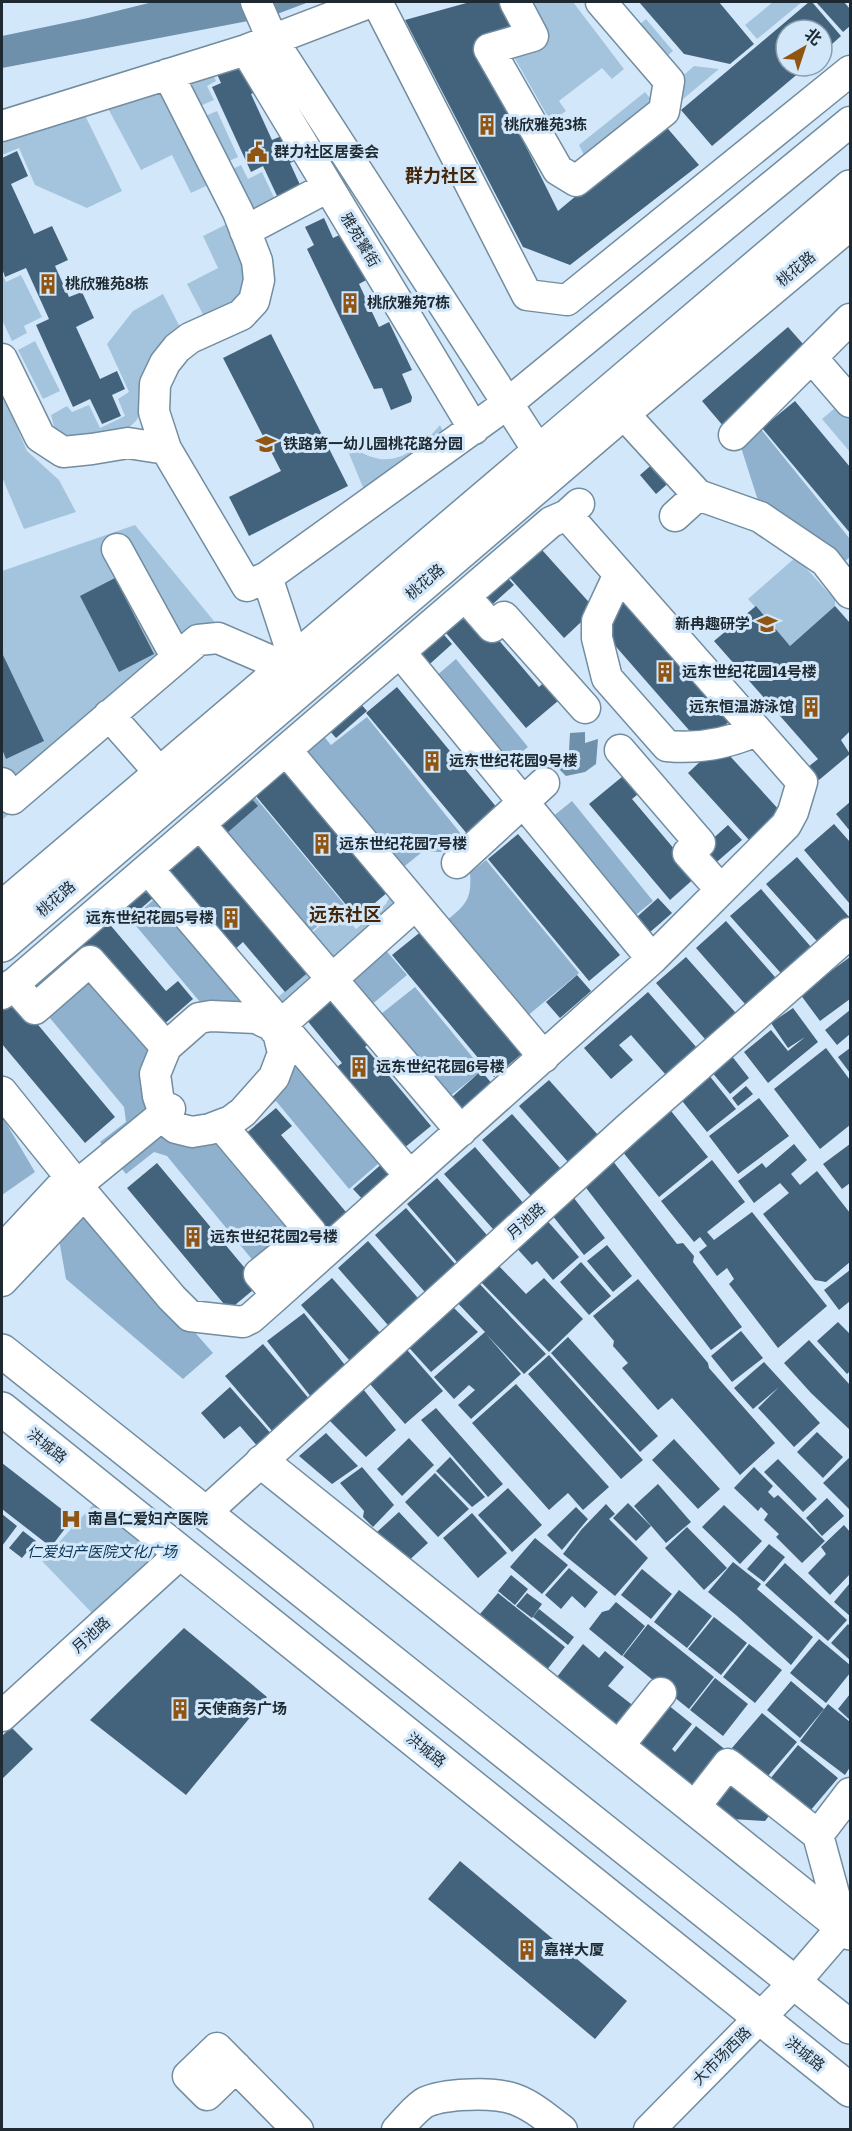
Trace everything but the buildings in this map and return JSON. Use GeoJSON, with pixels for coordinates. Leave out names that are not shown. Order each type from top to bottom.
{"type":"FeatureCollection","features":[{"type":"Feature","properties":{"kind":"main road","name":"桃花路"},"geometry":{"type":"LineString","coordinates":[[2,945],[850,187]]}},
{"type":"Feature","properties":{"kind":"main road","name":"桃花路"},"geometry":{"type":"LineString","coordinates":[[2,908],[290,663],[545,462],[623,413],[850,223]]}},
{"type":"Feature","properties":{"kind":"main road"},"geometry":{"type":"LineString","coordinates":[[2,1352],[850,2027]]}},
{"type":"Feature","properties":{"kind":"main road","name":"洪城路"},"geometry":{"type":"LineString","coordinates":[[2,1409],[850,2090]]}},
{"type":"Feature","properties":{"kind":"main road"},"geometry":{"type":"LineString","coordinates":[[262,1462],[693,1809],[849,1927]]}},
{"type":"Feature","properties":{"kind":"street"},"geometry":{"type":"LineString","coordinates":[[2,1092],[77,1185],[189,1316],[243,1322],[251,1318],[277,1295],[652,959],[786,825],[793,812],[802,783],[619,574],[573,509],[507,404],[260,46],[256,2]]}},
{"type":"Feature","properties":{"kind":"street"},"geometry":{"type":"LineString","coordinates":[[2,126],[260,46],[371,2]]}},
{"type":"Feature","properties":{"kind":"street"},"geometry":{"type":"LineString","coordinates":[[377,2],[527,295],[567,300],[850,71]]}},
{"type":"Feature","properties":{"kind":"street"},"geometry":{"type":"LineString","coordinates":[[516,2],[533,36],[489,49],[558,170],[576,181],[664,111],[669,81],[601,2]]}},
{"type":"Feature","properties":{"kind":"street","name":"雅苑饕街"},"geometry":{"type":"LineString","coordinates":[[260,46],[328,187],[474,429]]}},
{"type":"Feature","properties":{"kind":"street"},"geometry":{"type":"LineString","coordinates":[[168,74],[237,212],[257,261],[259,280],[254,301],[241,315],[190,338],[177,348],[165,363],[154,384],[154,412],[166,449],[247,586],[267,577],[507,404],[850,122]]}},
{"type":"Feature","properties":{"kind":"street"},"geometry":{"type":"LineString","coordinates":[[245,231],[328,187]]}},
{"type":"Feature","properties":{"kind":"street"},"geometry":{"type":"LineString","coordinates":[[734,435],[850,319]]}},
{"type":"Feature","properties":{"kind":"street"},"geometry":{"type":"LineString","coordinates":[[812,358],[850,402]]}},
{"type":"Feature","properties":{"kind":"street"},"geometry":{"type":"LineString","coordinates":[[2,359],[40,437],[63,452],[128,443],[166,449]]}},
{"type":"Feature","properties":{"kind":"street"},"geometry":{"type":"LineString","coordinates":[[128,443],[145,431],[154,412]]}},
{"type":"Feature","properties":{"kind":"street"},"geometry":{"type":"LineString","coordinates":[[623,413],[698,495],[760,517],[825,561],[850,593]]}},
{"type":"Feature","properties":{"kind":"street"},"geometry":{"type":"LineString","coordinates":[[675,516],[698,495]]}},
{"type":"Feature","properties":{"kind":"street"},"geometry":{"type":"LineString","coordinates":[[166,1047],[90,961],[35,1009],[7,989],[551,522],[573,509]]}},
{"type":"Feature","properties":{"kind":"street"},"geometry":{"type":"LineString","coordinates":[[117,549],[177,658]]}},
{"type":"Feature","properties":{"kind":"street"},"geometry":{"type":"LineString","coordinates":[[619,574],[597,621],[597,638],[607,678],[667,746],[697,747],[756,731]]}},
{"type":"Feature","properties":{"kind":"street"},"geometry":{"type":"LineString","coordinates":[[267,577],[290,663]]}},
{"type":"Feature","properties":{"kind":"street"},"geometry":{"type":"LineString","coordinates":[[465,596],[492,627],[504,617],[585,708]]}},
{"type":"Feature","properties":{"kind":"street"},"geometry":{"type":"LineString","coordinates":[[2,783],[12,799],[198,640],[218,638],[290,663]]}},
{"type":"Feature","properties":{"kind":"street"},"geometry":{"type":"LineString","coordinates":[[400,652],[533,793],[652,959]]}},
{"type":"Feature","properties":{"kind":"street"},"geometry":{"type":"LineString","coordinates":[[114,712],[164,769]]}},
{"type":"Feature","properties":{"kind":"street"},"geometry":{"type":"LineString","coordinates":[[286,750],[544,1057]]}},
{"type":"Feature","properties":{"kind":"street"},"geometry":{"type":"LineString","coordinates":[[620,750],[700,843],[688,853],[721,890]]}},
{"type":"Feature","properties":{"kind":"street"},"geometry":{"type":"LineString","coordinates":[[457,863],[533,793]]}},
{"type":"Feature","properties":{"kind":"street"},"geometry":{"type":"LineString","coordinates":[[200,824],[461,1131]]}},
{"type":"Feature","properties":{"kind":"street"},"geometry":{"type":"LineString","coordinates":[[148,869],[278,1028],[410,1176]]}},
{"type":"Feature","properties":{"kind":"street"},"geometry":{"type":"LineString","coordinates":[[278,1028],[415,905]]}},
{"type":"Feature","properties":{"kind":"street","name":"月池路"},"geometry":{"type":"LineString","coordinates":[[205,1513],[628,1128],[850,933]]}},
{"type":"Feature","properties":{"kind":"street"},"geometry":{"type":"LineString","coordinates":[[211,1016],[256,1018],[278,1028],[283,1053],[274,1077],[243,1112],[221,1125],[192,1132],[176,1128],[166,1120],[167,1111],[158,1096],[155,1074],[166,1047],[199,1018],[211,1016]]}},
{"type":"Feature","properties":{"kind":"street"},"geometry":{"type":"LineString","coordinates":[[2,1251],[77,1185],[167,1111]]}},
{"type":"Feature","properties":{"kind":"street"},"geometry":{"type":"LineString","coordinates":[[221,1125],[311,1232],[259,1274],[277,1295]]}},
{"type":"Feature","properties":{"kind":"street"},"geometry":{"type":"LineString","coordinates":[[2,1281],[77,1185]]}},
{"type":"Feature","properties":{"kind":"street","name":"月池路"},"geometry":{"type":"LineString","coordinates":[[2,1716],[181,1553]]}},
{"type":"Feature","properties":{"kind":"street"},"geometry":{"type":"LineString","coordinates":[[617,1748],[661,1693]]}},
{"type":"Feature","properties":{"kind":"street"},"geometry":{"type":"LineString","coordinates":[[693,1809],[729,1764],[818,1836],[849,1927]]}},
{"type":"Feature","properties":{"kind":"street"},"geometry":{"type":"LineString","coordinates":[[818,1836],[850,1794]]}},
{"type":"Feature","properties":{"kind":"street","name":"大市场西路"},"geometry":{"type":"LineString","coordinates":[[649,2130],[849,1927]]}},
{"type":"Feature","properties":{"kind":"street"},"geometry":{"type":"LineString","coordinates":[[236,2067],[298,2130]]}},
{"type":"Feature","properties":{"kind":"street"},"geometry":{"type":"LineString","coordinates":[[397,2130],[425,2102],[452,2096],[497,2094],[514,2098],[538,2110],[562,2130]]}},
{"type":"Feature","properties":{"kind":"green space"},"geometry":{"type":"Polygon","coordinates":[[[522,2],[573,2],[624,69],[612,79],[602,68],[559,101],[566,111],[551,122],[510,50],[522,2]]]}},
{"type":"Feature","properties":{"kind":"green space"},"geometry":{"type":"Polygon","coordinates":[[[773,2],[802,2],[783,18],[774,18],[774,25],[757,39],[745,25],[773,2]]]}},
{"type":"Feature","properties":{"kind":"green space"},"geometry":{"type":"Polygon","coordinates":[[[646,19],[673,51],[660,62],[633,30],[646,19]]]}},
{"type":"Feature","properties":{"kind":"green space"},"geometry":{"type":"Polygon","coordinates":[[[210,66],[216,81],[207,86],[214,100],[193,109],[176,76],[210,66]]]}},
{"type":"Feature","properties":{"kind":"green space"},"geometry":{"type":"Polygon","coordinates":[[[694,66],[719,69],[676,105],[677,81],[694,66]]]}},
{"type":"Feature","properties":{"kind":"green space"},"geometry":{"type":"Polygon","coordinates":[[[157,83],[208,185],[191,193],[172,155],[141,170],[103,99],[157,83]]]}},
{"type":"Feature","properties":{"kind":"green space"},"geometry":{"type":"Polygon","coordinates":[[[645,92],[659,109],[589,165],[579,145],[645,92]]]}},
{"type":"Feature","properties":{"kind":"green space"},"geometry":{"type":"Polygon","coordinates":[[[80,105],[122,191],[87,208],[35,185],[19,148],[2,155],[2,130],[80,105]]]}},
{"type":"Feature","properties":{"kind":"green space"},"geometry":{"type":"Polygon","coordinates":[[[217,111],[238,157],[220,165],[198,119],[217,111]]]}},
{"type":"Feature","properties":{"kind":"green space"},"geometry":{"type":"Polygon","coordinates":[[[241,165],[248,179],[262,172],[278,206],[247,221],[224,173],[241,165]]]}},
{"type":"Feature","properties":{"kind":"green space"},"geometry":{"type":"Polygon","coordinates":[[[231,222],[244,253],[244,299],[207,322],[187,284],[218,268],[203,236],[231,222]]]}},
{"type":"Feature","properties":{"kind":"green space"},"geometry":{"type":"Polygon","coordinates":[[[2,273],[6,282],[21,275],[42,317],[24,326],[27,333],[12,341],[2,320],[2,273]]]}},
{"type":"Feature","properties":{"kind":"green space"},"geometry":{"type":"Polygon","coordinates":[[[163,294],[184,335],[136,421],[124,432],[58,443],[51,415],[67,406],[72,412],[89,405],[100,428],[125,416],[118,399],[129,392],[107,344],[133,311],[163,294]]]}},
{"type":"Feature","properties":{"kind":"green space"},"geometry":{"type":"Polygon","coordinates":[[[35,341],[60,391],[43,399],[18,350],[35,341]]]}},
{"type":"Feature","properties":{"kind":"green space"},"geometry":{"type":"Polygon","coordinates":[[[2,393],[27,451],[59,480],[76,512],[24,529],[2,477],[2,393]]]}},
{"type":"Feature","properties":{"kind":"green space"},"geometry":{"type":"Polygon","coordinates":[[[841,403],[850,414],[850,452],[822,419],[841,403]]]}},
{"type":"Feature","properties":{"kind":"green space"},"geometry":{"type":"Polygon","coordinates":[[[440,425],[447,439],[367,497],[345,444],[371,457],[389,459],[414,450],[440,425]]]}},
{"type":"Feature","properties":{"kind":"green space"},"geometry":{"type":"Polygon","coordinates":[[[135,525],[223,632],[2,820],[2,571],[135,525]]]}},
{"type":"Feature","properties":{"kind":"green space"},"geometry":{"type":"Polygon","coordinates":[[[796,557],[835,600],[835,606],[790,646],[748,599],[796,557]]]}},
{"type":"Feature","properties":{"kind":"green space"},"geometry":{"type":"Polygon","coordinates":[[[286,754],[413,905],[277,1019],[273,1001],[319,963],[301,942],[339,910],[356,929],[386,904],[391,894],[286,754]]]}},
{"type":"Feature","properties":{"kind":"green space","name":"仁爱妇产医院文化广场"},"geometry":{"type":"Polygon","coordinates":[[[100,1497],[161,1554],[92,1613],[42,1561],[100,1497]]]}},
{"type":"Feature","properties":{"kind":"shaded area"},"geometry":{"type":"Polygon","coordinates":[[[153,2],[309,2],[269,17],[2,68],[2,36],[153,2]]]}},
{"type":"Feature","properties":{"kind":"shaded area"},"geometry":{"type":"Polygon","coordinates":[[[802,373],[810,382],[760,428],[850,539],[850,557],[838,567],[762,513],[738,438],[802,373]]]}},
{"type":"Feature","properties":{"kind":"shaded area"},"geometry":{"type":"Polygon","coordinates":[[[456,659],[528,747],[500,769],[429,682],[456,659]]]}},
{"type":"Feature","properties":{"kind":"shaded area"},"geometry":{"type":"Polygon","coordinates":[[[367,717],[465,839],[449,852],[422,852],[400,870],[302,748],[321,733],[331,745],[367,717]]]}},
{"type":"Feature","properties":{"kind":"shaded area"},"geometry":{"type":"Polygon","coordinates":[[[585,732],[585,743],[598,739],[596,764],[585,772],[566,776],[559,769],[558,762],[569,765],[580,756],[569,750],[570,733],[585,732]]]}},
{"type":"Feature","properties":{"kind":"shaded area"},"geometry":{"type":"Polygon","coordinates":[[[255,797],[344,904],[301,940],[212,832],[255,797]]]}},
{"type":"Feature","properties":{"kind":"shaded area"},"geometry":{"type":"Polygon","coordinates":[[[572,801],[653,901],[627,922],[546,822],[572,801]]]}},
{"type":"Feature","properties":{"kind":"shaded area"},"geometry":{"type":"Polygon","coordinates":[[[486,860],[579,973],[526,1017],[446,921],[463,906],[469,895],[470,873],[486,860]]]}},
{"type":"Feature","properties":{"kind":"shaded area"},"geometry":{"type":"Polygon","coordinates":[[[160,894],[259,1015],[206,1009],[131,920],[160,894]]]}},
{"type":"Feature","properties":{"kind":"shaded area"},"geometry":{"type":"Polygon","coordinates":[[[68,942],[156,1048],[158,1119],[215,1134],[289,1041],[385,1158],[349,1189],[276,1101],[229,1141],[307,1230],[260,1269],[167,1156],[154,1152],[126,1174],[100,1142],[126,1122],[124,1107],[20,982],[68,942]]]}},
{"type":"Feature","properties":{"kind":"shaded area"},"geometry":{"type":"Polygon","coordinates":[[[383,947],[407,975],[370,1006],[346,979],[383,947]]]}},
{"type":"Feature","properties":{"kind":"shaded area"},"geometry":{"type":"Polygon","coordinates":[[[415,987],[483,1070],[449,1097],[381,1014],[415,987]]]}},
{"type":"Feature","properties":{"kind":"shaded area"},"geometry":{"type":"Polygon","coordinates":[[[2,1116],[35,1172],[2,1195],[2,1116]]]}},
{"type":"Feature","properties":{"kind":"shaded area"},"geometry":{"type":"Polygon","coordinates":[[[83,1205],[213,1353],[183,1379],[66,1279],[58,1234],[83,1205]]]}},
{"type":"Feature","properties":{"kind":"place","name":"桃欣雅苑3栋"},"geometry":{"type":"Point","coordinates":[487,125]}},
{"type":"Feature","properties":{"kind":"place","name":"群力社区居委会"},"geometry":{"type":"Point","coordinates":[257,152]}},
{"type":"Feature","properties":{"kind":"place","name":"桃欣雅苑8栋"},"geometry":{"type":"Point","coordinates":[48,284]}},
{"type":"Feature","properties":{"kind":"place","name":"桃欣雅苑7栋"},"geometry":{"type":"Point","coordinates":[350,303]}},
{"type":"Feature","properties":{"kind":"place","name":"铁路第一幼儿园桃花路分园"},"geometry":{"type":"Point","coordinates":[266,444]}},
{"type":"Feature","properties":{"kind":"place","name":"新冉趣研学"},"geometry":{"type":"Point","coordinates":[767,624]}},
{"type":"Feature","properties":{"kind":"place","name":"远东世纪花园14号楼"},"geometry":{"type":"Point","coordinates":[665,672]}},
{"type":"Feature","properties":{"kind":"place","name":"远东恒温游泳馆"},"geometry":{"type":"Point","coordinates":[811,707]}},
{"type":"Feature","properties":{"kind":"place","name":"远东世纪花园9号楼"},"geometry":{"type":"Point","coordinates":[432,761]}},
{"type":"Feature","properties":{"kind":"place","name":"远东世纪花园7号楼"},"geometry":{"type":"Point","coordinates":[322,844]}},
{"type":"Feature","properties":{"kind":"place","name":"远东世纪花园5号楼"},"geometry":{"type":"Point","coordinates":[231,918]}},
{"type":"Feature","properties":{"kind":"place","name":"远东世纪花园6号楼"},"geometry":{"type":"Point","coordinates":[359,1067]}},
{"type":"Feature","properties":{"kind":"place","name":"远东世纪花园2号楼"},"geometry":{"type":"Point","coordinates":[193,1237]}},
{"type":"Feature","properties":{"kind":"place","name":"南昌仁爱妇产医院"},"geometry":{"type":"Point","coordinates":[71,1519]}},
{"type":"Feature","properties":{"kind":"place","name":"天使商务广场"},"geometry":{"type":"Point","coordinates":[180,1709]}},
{"type":"Feature","properties":{"kind":"place","name":"嘉祥大厦"},"geometry":{"type":"Point","coordinates":[527,1950]}},
{"type":"Feature","properties":{"kind":"district","name":"群力社区"},"geometry":{"type":"Point","coordinates":[441,176]}},
{"type":"Feature","properties":{"kind":"district","name":"远东社区"},"geometry":{"type":"Point","coordinates":[345,915]}}]}
